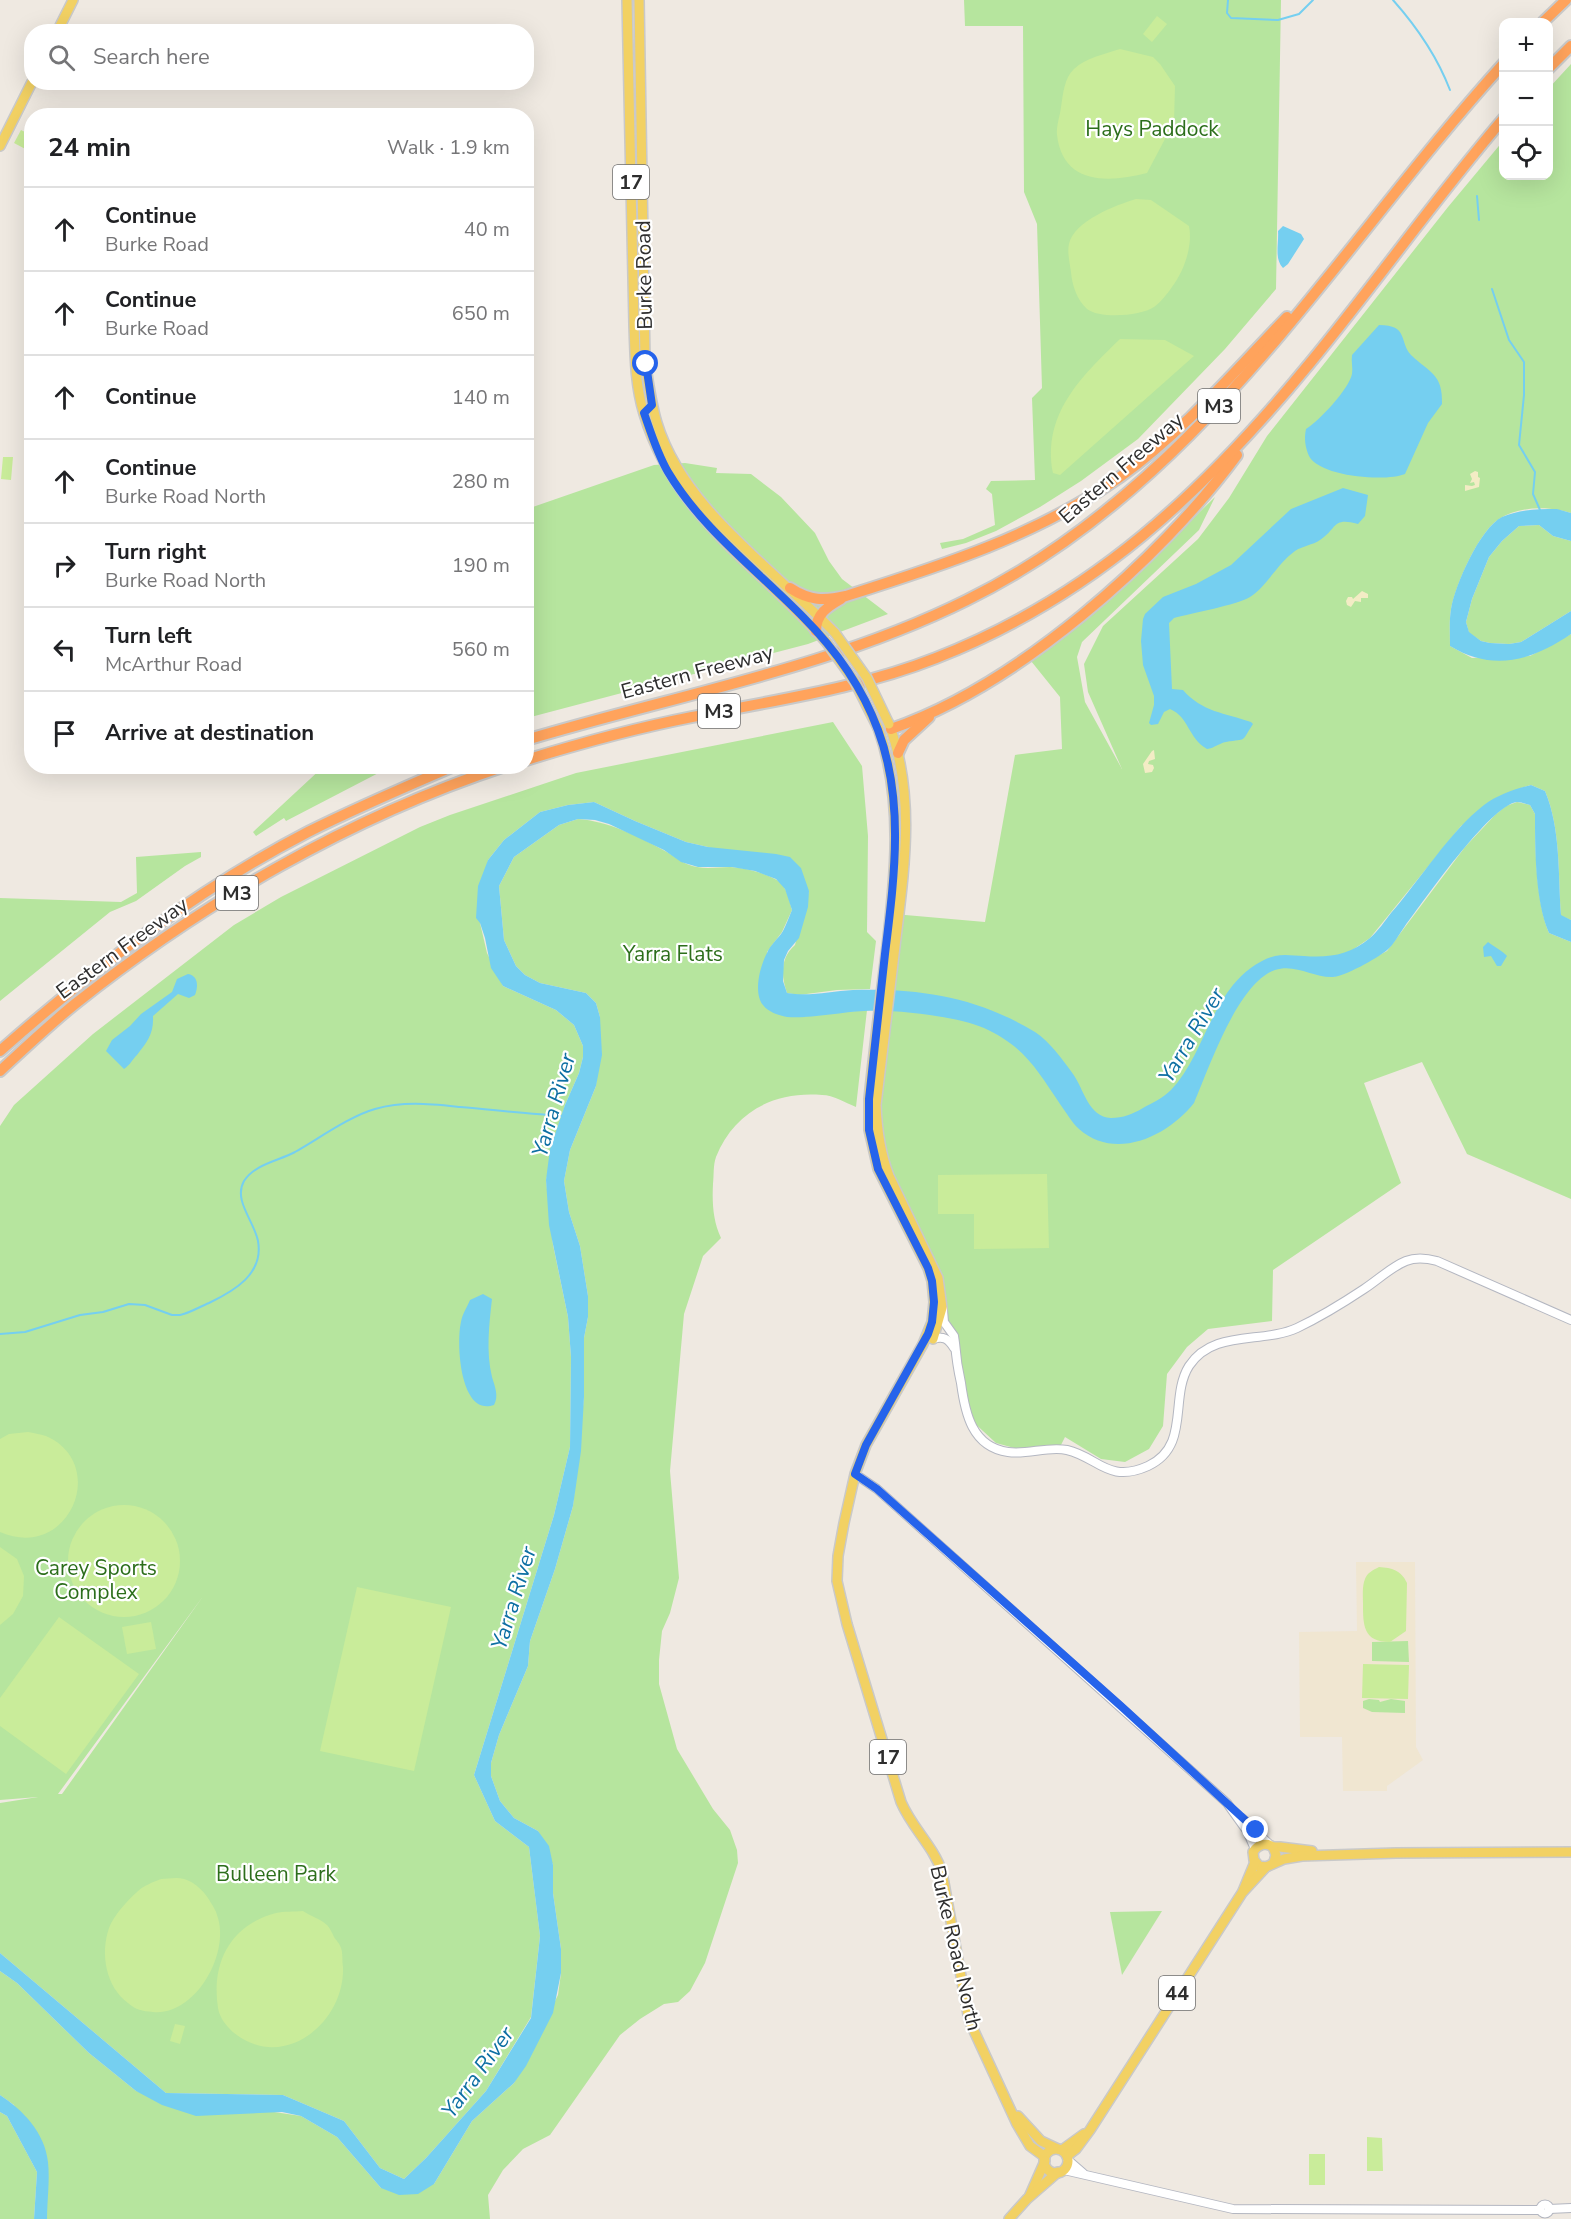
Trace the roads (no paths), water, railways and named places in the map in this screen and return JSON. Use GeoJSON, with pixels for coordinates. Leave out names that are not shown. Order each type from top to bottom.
{"type":"FeatureCollection","features":[{"type":"Feature","properties":{"kind":"highway"},"geometry":{"type":"LineString","coordinates":[[1547,18],[1566,0]]}},
{"type":"Feature","properties":{"kind":"highway"},"geometry":{"type":"LineString","coordinates":[[1553,64],[1571,46]]}},
{"type":"Feature","properties":{"kind":"highway","name":"Eastern Freeway"},"geometry":{"type":"LineString","coordinates":[[534,738],[596,719],[787,668],[863,643],[937,615],[1017,574],[1046,556],[1100,518],[1176,450],[1266,352],[1433,144],[1499,68]]}},
{"type":"Feature","properties":{"kind":"highway","name":"Eastern Freeway"},"geometry":{"type":"LineString","coordinates":[[534,758],[650,725],[821,692],[882,677],[937,658],[1002,629],[1072,589],[1131,546],[1212,473],[1269,412],[1312,361],[1499,123]]}},
{"type":"Feature","properties":{"kind":"highway"},"geometry":{"type":"LineString","coordinates":[[790,588],[810,599],[829,600],[846,596],[885,584],[1017,535],[1080,502],[1160,446],[1345,255]]}},
{"type":"Feature","properties":{"kind":"highway"},"geometry":{"type":"LineString","coordinates":[[898,753],[904,740],[939,710],[1029,654],[1091,606],[1162,543],[1228,468],[1269,412]]}},
{"type":"Feature","properties":{"kind":"highway"},"geometry":{"type":"LineString","coordinates":[[816,630],[819,616],[831,604],[846,596]]}},
{"type":"Feature","properties":{"kind":"highway"},"geometry":{"type":"LineString","coordinates":[[890,727],[939,710]]}},
{"type":"Feature","properties":{"kind":"highway","name":"Eastern Freeway"},"geometry":{"type":"LineString","coordinates":[[0,1052],[85,980],[162,922],[256,862],[327,823],[436,774]]}},
{"type":"Feature","properties":{"kind":"highway","name":"Eastern Freeway"},"geometry":{"type":"LineString","coordinates":[[0,1071],[74,1005],[162,940],[221,902],[330,840],[441,790],[484,774]]}},
{"type":"Feature","properties":{"kind":"highway"},"geometry":{"type":"LineString","coordinates":[[0,1046],[38,1018]]}},
{"type":"Feature","properties":{"kind":"main road"},"geometry":{"type":"LineString","coordinates":[[61,24],[73,0]]}},
{"type":"Feature","properties":{"kind":"main road","name":"Burke Road"},"geometry":{"type":"LineString","coordinates":[[627,0],[635,347],[638,388],[644,413],[661,460],[686,490],[819,616],[844,644],[877,696],[898,753],[905,798],[906,848],[892,931]]}},
{"type":"Feature","properties":{"kind":"main road","name":"Burke Road"},"geometry":{"type":"LineString","coordinates":[[639,0],[645,360],[653,410],[686,490],[708,525],[816,630],[855,682],[879,730],[894,804],[896,857],[892,931]]}},
{"type":"Feature","properties":{"kind":"main road"},"geometry":{"type":"LineString","coordinates":[[628,33],[640,33]]}},
{"type":"Feature","properties":{"kind":"main road"},"geometry":{"type":"LineString","coordinates":[[0,146],[28,90]]}},
{"type":"Feature","properties":{"kind":"main road"},"geometry":{"type":"LineString","coordinates":[[632,253],[643,253]]}},
{"type":"Feature","properties":{"kind":"main road"},"geometry":{"type":"LineString","coordinates":[[644,413],[653,410]]}},
{"type":"Feature","properties":{"kind":"main road"},"geometry":{"type":"LineString","coordinates":[[879,730],[890,727]]}},
{"type":"Feature","properties":{"kind":"main road"},"geometry":{"type":"LineString","coordinates":[[894,804],[905,798]]}},
{"type":"Feature","properties":{"kind":"main road","name":"17"},"geometry":{"type":"LineString","coordinates":[[877,1062],[892,931]]}},
{"type":"Feature","properties":{"kind":"main road","name":"Burke Road North"},"geometry":{"type":"LineString","coordinates":[[877,1062],[877,1130],[883,1159],[938,1278],[942,1308],[933,1339],[911,1376],[901,1385]]}},
{"type":"Feature","properties":{"kind":"main road","name":"Burke Road North"},"geometry":{"type":"LineString","coordinates":[[877,1062],[869,1099],[869,1130],[872,1149],[888,1191],[928,1268],[933,1291],[934,1312],[928,1334],[866,1445],[855,1474],[838,1556],[837,1581],[840,1600],[901,1802],[908,1819],[939,1863],[942,1872],[969,2020],[1030,2146],[1045,2159],[1048,2169],[1061,2171]]}},
{"type":"Feature","properties":{"kind":"main road"},"geometry":{"type":"LineString","coordinates":[[1255,1849],[1264,1844],[1330,1854]]}},
{"type":"Feature","properties":{"kind":"main road"},"geometry":{"type":"LineString","coordinates":[[1270,1865],[1276,1855],[1271,1846]]}},
{"type":"Feature","properties":{"kind":"main road","name":"44"},"geometry":{"type":"LineString","coordinates":[[1045,2159],[1050,2150],[1064,2154],[1090,2130],[1242,1893],[1255,1862],[1253,1856],[1255,1849]]}},
{"type":"Feature","properties":{"kind":"main road"},"geometry":{"type":"LineString","coordinates":[[1255,1862],[1260,1866],[1270,1865],[1302,1856],[1330,1854],[1571,1852]]}},
{"type":"Feature","properties":{"kind":"main road","name":"44"},"geometry":{"type":"LineString","coordinates":[[1242,1893],[1270,1865]]}},
{"type":"Feature","properties":{"kind":"main road","name":"Burke Road North"},"geometry":{"type":"LineString","coordinates":[[1009,2105],[1035,2136],[1064,2154]]}},
{"type":"Feature","properties":{"kind":"main road"},"geometry":{"type":"LineString","coordinates":[[1009,2219],[1027,2199],[1061,2171],[1064,2154]]}},
{"type":"Feature","properties":{"kind":"main road"},"geometry":{"type":"LineString","coordinates":[[1027,2199],[1045,2159]]}},
{"type":"Feature","properties":{"kind":"street"},"geometry":{"type":"LineString","coordinates":[[942,1308],[944,1322],[954,1336],[968,1420],[974,1430],[992,1447],[1006,1452],[1068,1450],[1102,1468],[1114,1471],[1131,1471],[1149,1466],[1169,1447],[1176,1432],[1182,1380],[1197,1356],[1217,1343],[1285,1333],[1298,1328],[1355,1295],[1406,1261],[1419,1258],[1437,1261],[1571,1320]]}},
{"type":"Feature","properties":{"kind":"street"},"geometry":{"type":"LineString","coordinates":[[933,1339],[949,1340],[956,1352]]}},
{"type":"Feature","properties":{"kind":"street"},"geometry":{"type":"LineString","coordinates":[[855,1474],[877,1489],[1122,1707],[1271,1846]]}},
{"type":"Feature","properties":{"kind":"street"},"geometry":{"type":"LineString","coordinates":[[1232,1809],[1255,1849]]}},
{"type":"Feature","properties":{"kind":"street"},"geometry":{"type":"LineString","coordinates":[[1064,2154],[1084,2174]]}},
{"type":"Feature","properties":{"kind":"street"},"geometry":{"type":"LineString","coordinates":[[1061,2171],[1084,2174],[1233,2209],[1545,2210],[1571,2208]]}},
{"type":"Feature","properties":{"kind":"water"},"geometry":{"type":"Polygon","coordinates":[[[1283,226],[1301,234],[1304,239],[1283,268],[1279,260],[1278,231],[1283,226]]]}},
{"type":"Feature","properties":{"kind":"water"},"geometry":{"type":"Polygon","coordinates":[[[1379,325],[1399,331],[1407,350],[1438,380],[1442,404],[1428,423],[1405,474],[1384,478],[1354,476],[1326,469],[1309,456],[1305,442],[1306,429],[1340,396],[1352,374],[1352,355],[1379,325]]]}},
{"type":"Feature","properties":{"kind":"water"},"geometry":{"type":"Polygon","coordinates":[[[1343,488],[1368,495],[1365,516],[1358,524],[1339,523],[1320,540],[1295,551],[1250,597],[1225,606],[1174,618],[1169,623],[1172,689],[1183,690],[1206,707],[1251,722],[1253,724],[1245,737],[1207,749],[1196,739],[1181,717],[1170,709],[1164,712],[1158,724],[1151,725],[1149,723],[1154,696],[1143,665],[1141,641],[1145,614],[1163,597],[1196,584],[1231,565],[1291,509],[1343,488]]]}},
{"type":"Feature","properties":{"kind":"water"},"geometry":{"type":"Polygon","coordinates":[[[1557,509],[1571,513],[1571,541],[1553,536],[1539,525],[1519,526],[1489,557],[1472,599],[1466,622],[1469,632],[1481,641],[1509,644],[1521,642],[1571,611],[1571,634],[1541,651],[1512,660],[1481,659],[1450,646],[1453,599],[1463,572],[1485,533],[1494,523],[1509,514],[1529,510],[1557,509]]]}},
{"type":"Feature","properties":{"kind":"water"},"geometry":{"type":"Polygon","coordinates":[[[1531,785],[1545,791],[1554,821],[1561,915],[1571,920],[1571,942],[1549,933],[1544,920],[1538,891],[1535,814],[1530,805],[1517,802],[1505,807],[1474,836],[1386,951],[1338,976],[1326,977],[1297,969],[1282,968],[1262,978],[1249,991],[1226,1028],[1194,1103],[1171,1125],[1156,1134],[1125,1144],[1094,1139],[1079,1129],[1020,1051],[984,1028],[958,1020],[908,1012],[864,1011],[787,1017],[768,1010],[758,994],[760,972],[768,950],[783,931],[792,910],[785,889],[776,879],[755,871],[732,867],[698,867],[681,862],[664,850],[609,824],[595,820],[578,819],[559,825],[514,857],[499,886],[504,940],[516,966],[525,975],[540,983],[586,993],[596,1003],[600,1017],[602,1055],[596,1086],[570,1150],[564,1181],[569,1212],[580,1246],[588,1296],[588,1317],[584,1338],[581,1451],[573,1506],[555,1569],[530,1641],[528,1666],[499,1735],[491,1763],[491,1776],[500,1801],[514,1818],[538,1831],[549,1846],[561,1949],[561,1973],[553,2013],[526,2066],[514,2083],[472,2121],[434,2184],[418,2194],[399,2195],[381,2188],[337,2137],[301,2116],[282,2112],[196,2116],[162,2105],[136,2091],[89,2053],[17,1983],[0,1971],[0,1953],[166,2093],[283,2095],[344,2121],[380,2168],[404,2179],[486,2091],[531,2018],[540,1936],[529,1847],[495,1821],[474,1775],[554,1515],[570,1447],[571,1357],[568,1317],[549,1225],[546,1180],[550,1149],[579,1073],[583,1046],[574,1025],[556,1010],[503,986],[491,968],[485,938],[476,918],[478,886],[488,860],[504,840],[540,812],[594,802],[686,842],[708,847],[790,857],[801,868],[809,891],[808,907],[799,938],[784,960],[783,981],[787,993],[812,994],[853,990],[902,991],[947,997],[992,1010],[1035,1032],[1046,1041],[1073,1074],[1092,1108],[1097,1113],[1111,1118],[1135,1112],[1171,1090],[1196,1053],[1224,998],[1247,971],[1263,960],[1275,956],[1331,956],[1347,952],[1362,944],[1379,929],[1447,842],[1471,816],[1495,798],[1531,785]]]}},
{"type":"Feature","properties":{"kind":"water"},"geometry":{"type":"Polygon","coordinates":[[[1488,942],[1507,956],[1501,966],[1497,966],[1491,956],[1484,957],[1483,947],[1488,942]]]}},
{"type":"Feature","properties":{"kind":"water"},"geometry":{"type":"Polygon","coordinates":[[[188,974],[196,979],[195,995],[189,998],[178,994],[153,1016],[149,1037],[124,1069],[106,1051],[112,1040],[141,1014],[172,992],[177,979],[188,974]]]}},
{"type":"Feature","properties":{"kind":"water"},"geometry":{"type":"Polygon","coordinates":[[[483,1294],[492,1299],[489,1348],[490,1368],[496,1395],[494,1405],[483,1406],[474,1400],[467,1390],[459,1346],[461,1322],[470,1300],[483,1294]]]}},
{"type":"Feature","properties":{"kind":"water"},"geometry":{"type":"Polygon","coordinates":[[[0,2095],[32,2123],[46,2151],[49,2169],[47,2219],[34,2219],[37,2172],[7,2116],[0,2112],[0,2095]]]}},
{"type":"Feature","properties":{"kind":"waterway"},"geometry":{"type":"LineString","coordinates":[[1228,0],[1227,13],[1231,18],[1278,20],[1299,14],[1313,0]]}},
{"type":"Feature","properties":{"kind":"waterway"},"geometry":{"type":"LineString","coordinates":[[1393,0],[1426,42],[1450,90]]}},
{"type":"Feature","properties":{"kind":"waterway"},"geometry":{"type":"LineString","coordinates":[[1477,196],[1479,220]]}},
{"type":"Feature","properties":{"kind":"waterway"},"geometry":{"type":"LineString","coordinates":[[1492,289],[1509,340],[1524,362],[1524,395],[1519,445],[1535,472],[1533,494],[1540,510]]}},
{"type":"Feature","properties":{"kind":"waterway","name":"Yarra River"},"geometry":{"type":"LineString","coordinates":[[0,1334],[25,1332],[80,1315],[103,1312],[129,1304],[145,1305],[172,1315],[180,1315],[228,1293],[252,1272],[259,1253],[256,1233],[245,1211],[241,1196],[244,1181],[260,1167],[295,1152],[365,1112],[386,1106],[417,1104],[564,1116]]}},
{"type":"Feature","properties":{"kind":"park label","name":"Hays Paddock"},"geometry":{"type":"Point","coordinates":[1152,129]}},
{"type":"Feature","properties":{"kind":"park label","name":"Yarra Flats"},"geometry":{"type":"Point","coordinates":[673,954]}},
{"type":"Feature","properties":{"kind":"park label","name":"Carey Sports Complex"},"geometry":{"type":"Point","coordinates":[96,1580]}},
{"type":"Feature","properties":{"kind":"park label","name":"Bulleen Park"},"geometry":{"type":"Point","coordinates":[276,1874]}}]}
